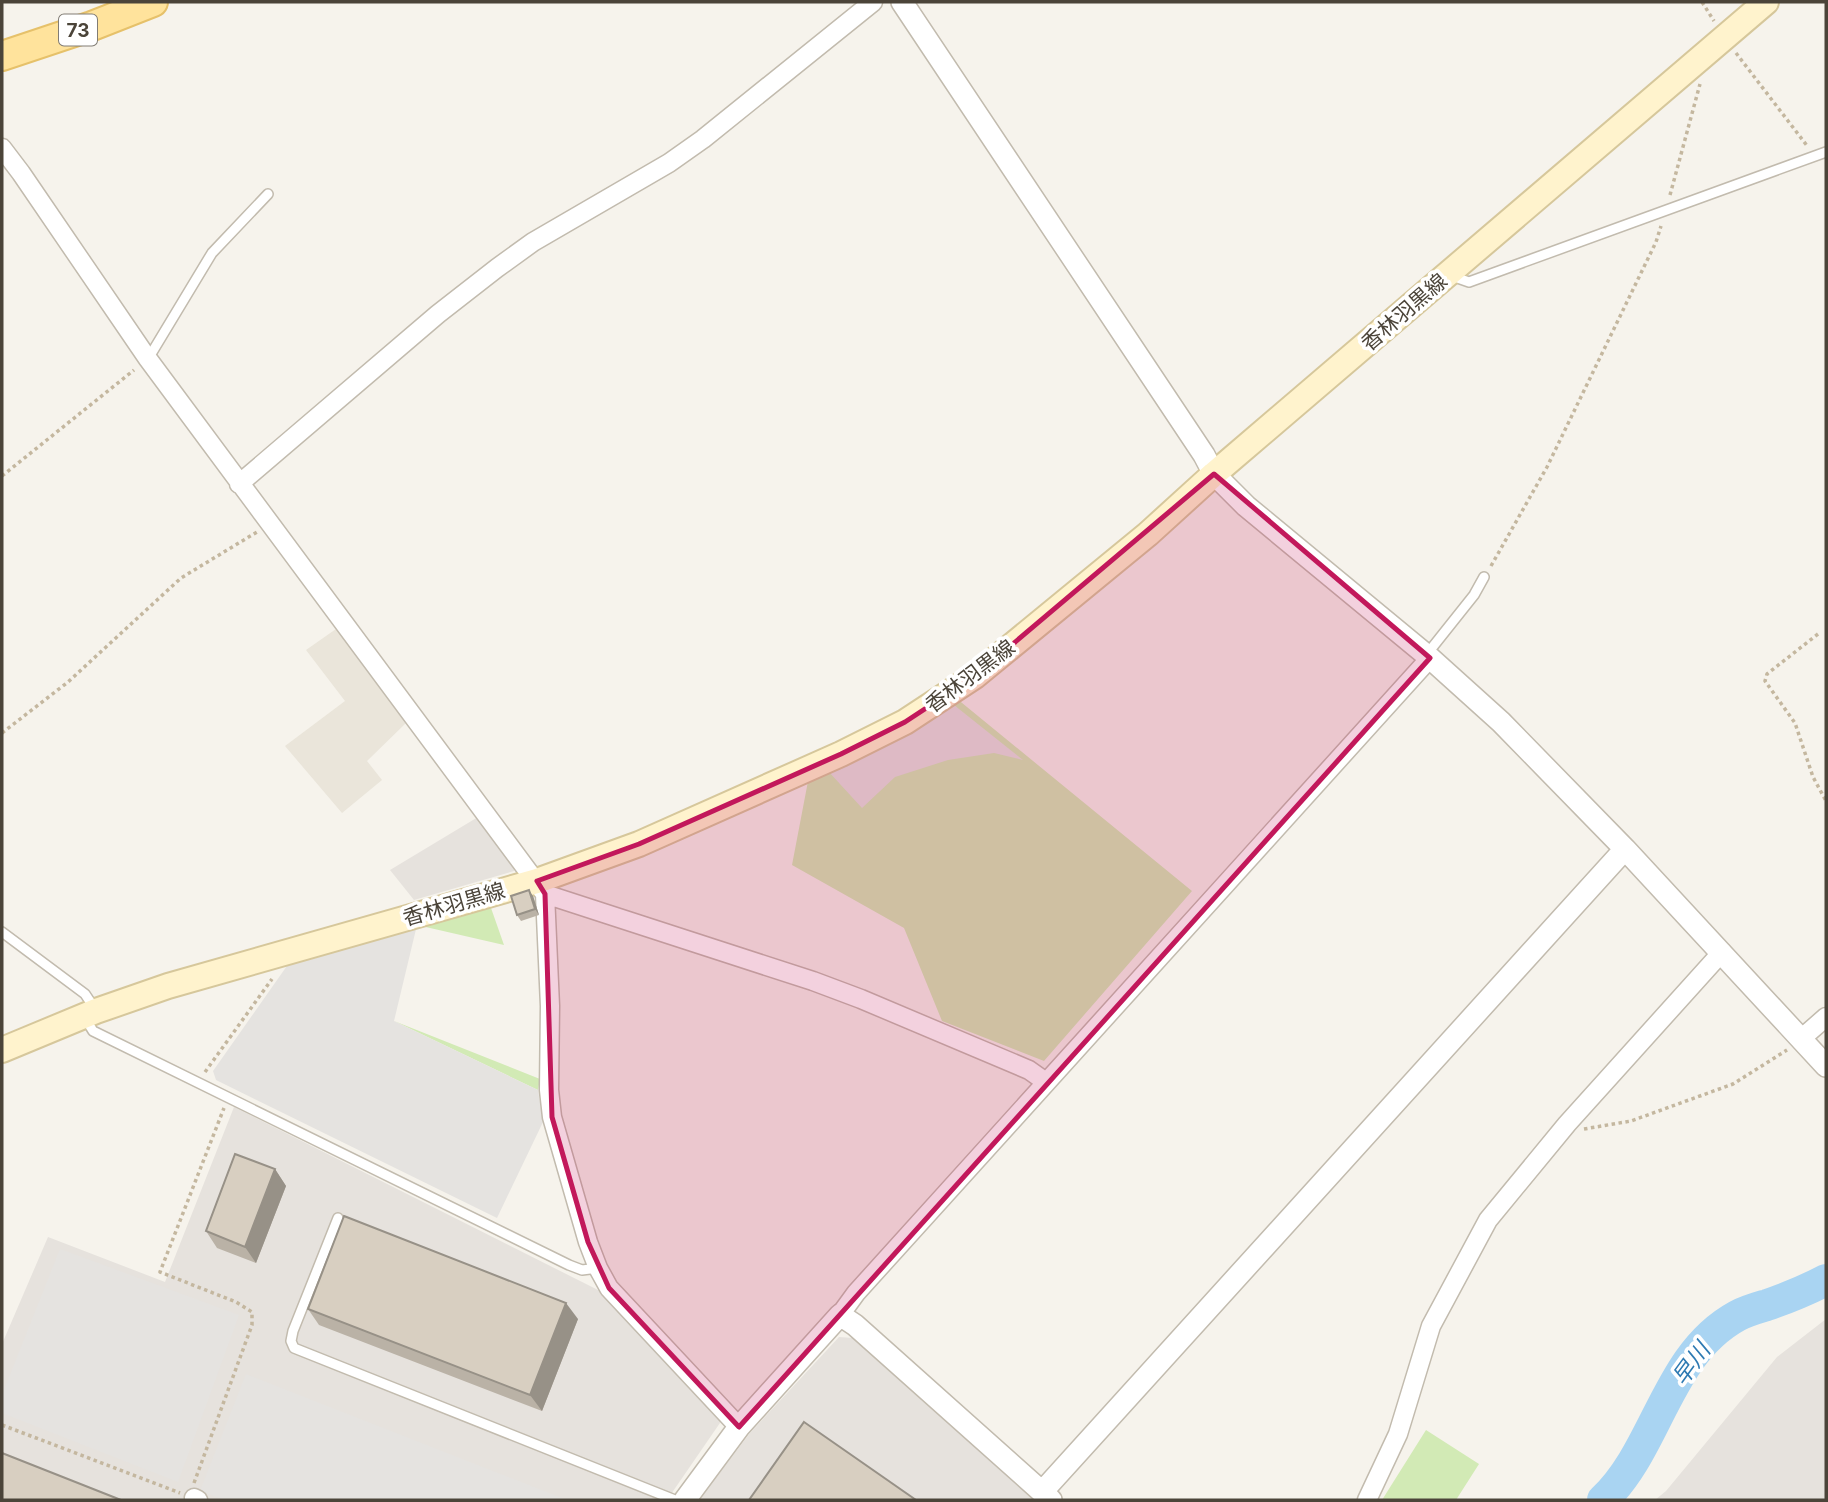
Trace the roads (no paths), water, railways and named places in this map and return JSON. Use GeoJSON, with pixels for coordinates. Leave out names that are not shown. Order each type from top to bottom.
{"type":"FeatureCollection","features":[{"type":"Feature","properties":{"kind":"main road","name":"73"},"geometry":{"type":"LineString","coordinates":[[2,56],[153,2]]}},
{"type":"Feature","properties":{"kind":"main road","name":"香林羽黒線"},"geometry":{"type":"LineString","coordinates":[[2,1050],[90,1013],[168,986],[277,954],[541,887],[816,765],[905,722],[975,676],[1148,534],[1214,474],[1766,2]]}},
{"type":"Feature","properties":{"kind":"street"},"geometry":{"type":"LineString","coordinates":[[239,484],[438,314],[498,268],[533,242],[669,163],[703,139],[873,2]]}},
{"type":"Feature","properties":{"kind":"street"},"geometry":{"type":"LineString","coordinates":[[902,2],[1200,449],[1214,474],[1246,506],[1428,656],[1501,722],[1625,849],[1826,1066]]}},
{"type":"Feature","properties":{"kind":"street"},"geometry":{"type":"LineString","coordinates":[[2,148],[148,359],[239,484],[280,534],[541,887],[550,1006],[551,1103],[576,1205],[598,1268],[609,1287],[739,1427]]}},
{"type":"Feature","properties":{"kind":"street"},"geometry":{"type":"LineString","coordinates":[[685,1500],[739,1427],[840,1315],[856,1293],[1428,656]]}},
{"type":"Feature","properties":{"kind":"street"},"geometry":{"type":"LineString","coordinates":[[840,1315],[855,1325],[1046,1496],[1625,849]]}},
{"type":"Feature","properties":{"kind":"street"},"geometry":{"type":"LineString","coordinates":[[541,887],[861,999],[1029,1070],[1046,1082]]}},
{"type":"Feature","properties":{"kind":"street"},"geometry":{"type":"LineString","coordinates":[[1367,1500],[1398,1434],[1431,1326],[1475,1240],[1488,1220],[1567,1124],[1722,952]]}},
{"type":"Feature","properties":{"kind":"street"},"geometry":{"type":"LineString","coordinates":[[1802,1038],[1826,1017]]}},
{"type":"Feature","properties":{"kind":"lane"},"geometry":{"type":"LineString","coordinates":[[1448,275],[1469,282],[1826,152]]}},
{"type":"Feature","properties":{"kind":"lane"},"geometry":{"type":"LineString","coordinates":[[148,359],[212,253],[268,194]]}},
{"type":"Feature","properties":{"kind":"lane"},"geometry":{"type":"LineString","coordinates":[[1428,656],[1485,577]]}},
{"type":"Feature","properties":{"kind":"lane"},"geometry":{"type":"LineString","coordinates":[[2,932],[85,994],[93,1031],[569,1265],[582,1270],[598,1268]]}},
{"type":"Feature","properties":{"kind":"lane"},"geometry":{"type":"LineString","coordinates":[[338,1218],[293,1331],[291,1341],[294,1348],[675,1500]]}},
{"type":"Feature","properties":{"kind":"waterway","name":"早川"},"geometry":{"type":"LineString","coordinates":[[1603,1500],[1622,1479],[1637,1455],[1678,1378],[1694,1354],[1713,1333],[1740,1314],[1789,1297],[1826,1280]]}}]}
